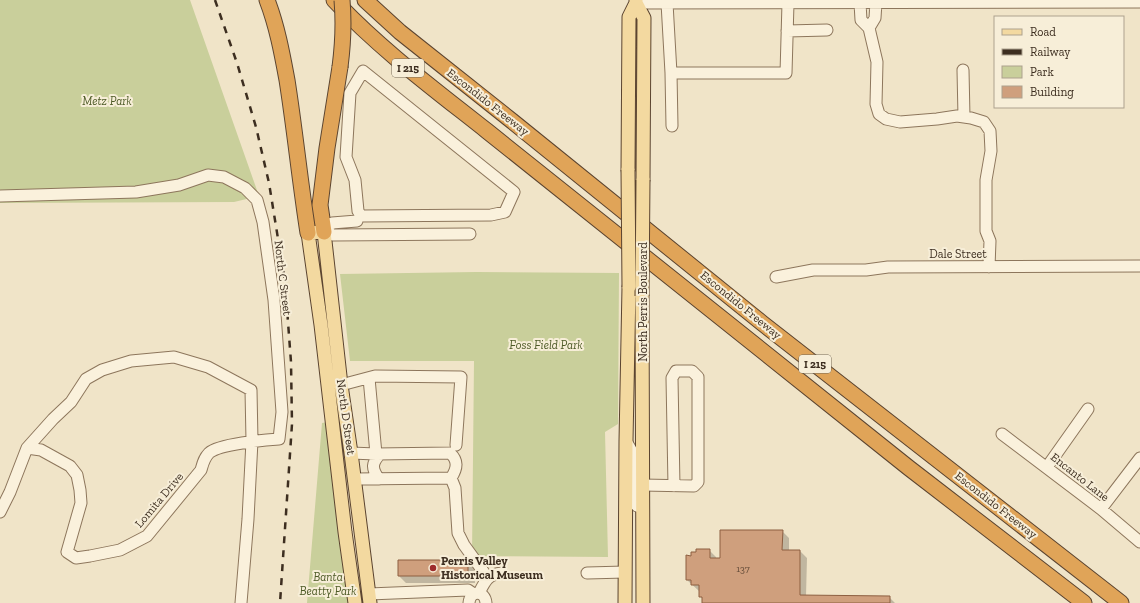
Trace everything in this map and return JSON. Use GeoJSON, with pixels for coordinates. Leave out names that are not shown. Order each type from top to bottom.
{"type":"FeatureCollection","features":[{"type":"Feature","properties":{"kind":"highway"},"geometry":{"type":"LineString","coordinates":[[267,0],[278,34],[283,58],[308,233]]}},
{"type":"Feature","properties":{"kind":"highway","name":"Escondido Freeway"},"geometry":{"type":"LineString","coordinates":[[334,0],[380,46],[909,468],[1084,603]]}},
{"type":"Feature","properties":{"kind":"highway"},"geometry":{"type":"LineString","coordinates":[[324,232],[320,205],[343,40],[342,0]]}},
{"type":"Feature","properties":{"kind":"highway","name":"Escondido Freeway"},"geometry":{"type":"LineString","coordinates":[[365,0],[400,32],[762,323],[1121,603]]}},
{"type":"Feature","properties":{"kind":"main road","name":"North Perris Boulevard"},"geometry":{"type":"LineString","coordinates":[[625,603],[629,287],[629,17],[636,1]]}},
{"type":"Feature","properties":{"kind":"main road","name":"North Perris Boulevard"},"geometry":{"type":"LineString","coordinates":[[636,1],[644,18],[642,296],[643,603]]}},
{"type":"Feature","properties":{"kind":"main road"},"geometry":{"type":"LineString","coordinates":[[308,233],[324,232]]}},
{"type":"Feature","properties":{"kind":"main road","name":"North D Street"},"geometry":{"type":"LineString","coordinates":[[324,232],[334,387],[356,603]]}},
{"type":"Feature","properties":{"kind":"main road","name":"North D Street"},"geometry":{"type":"LineString","coordinates":[[308,233],[321,325],[334,387],[351,453],[370,599]]}},
{"type":"Feature","properties":{"kind":"main road"},"geometry":{"type":"LineString","coordinates":[[356,603],[370,599]]}},
{"type":"Feature","properties":{"kind":"street"},"geometry":{"type":"LineString","coordinates":[[636,1],[667,3],[788,3],[836,1],[1140,2]]}},
{"type":"Feature","properties":{"kind":"street"},"geometry":{"type":"LineString","coordinates":[[860,2],[861,20],[869,28],[877,62],[876,104],[879,114],[886,119],[900,122],[957,116],[971,118],[984,122],[990,131],[991,151],[986,180],[986,231],[990,241],[989,267]]}},
{"type":"Feature","properties":{"kind":"street"},"geometry":{"type":"LineString","coordinates":[[869,28],[875,18],[876,2]]}},
{"type":"Feature","properties":{"kind":"street"},"geometry":{"type":"LineString","coordinates":[[667,3],[672,126]]}},
{"type":"Feature","properties":{"kind":"street"},"geometry":{"type":"LineString","coordinates":[[671,73],[786,73],[788,3]]}},
{"type":"Feature","properties":{"kind":"street"},"geometry":{"type":"LineString","coordinates":[[787,31],[827,30]]}},
{"type":"Feature","properties":{"kind":"street"},"geometry":{"type":"LineString","coordinates":[[962,70],[964,117]]}},
{"type":"Feature","properties":{"kind":"street"},"geometry":{"type":"LineString","coordinates":[[356,234],[359,218],[355,180],[346,156],[350,93],[363,71],[514,192],[505,212],[491,215],[359,218],[332,222],[324,232],[333,235],[470,234]]}},
{"type":"Feature","properties":{"kind":"street","name":"North C Street"},"geometry":{"type":"LineString","coordinates":[[0,196],[136,192],[179,185],[208,175],[224,177],[245,188],[257,200],[263,222],[274,300],[282,412],[279,438],[252,441]]}},
{"type":"Feature","properties":{"kind":"street","name":"Dale Street"},"geometry":{"type":"LineString","coordinates":[[776,277],[813,270],[866,270],[888,267],[1140,266]]}},
{"type":"Feature","properties":{"kind":"street"},"geometry":{"type":"LineString","coordinates":[[0,512],[10,492],[27,448],[53,418],[71,402],[86,379],[102,370],[131,361],[174,357],[208,367],[251,390],[252,441],[248,519],[241,603]]}},
{"type":"Feature","properties":{"kind":"street"},"geometry":{"type":"LineString","coordinates":[[642,485],[674,486],[694,486],[698,482],[698,377],[692,371],[676,371],[672,378],[674,486]]}},
{"type":"Feature","properties":{"kind":"street"},"geometry":{"type":"LineString","coordinates":[[334,387],[375,376],[461,376],[456,445]]}},
{"type":"Feature","properties":{"kind":"street"},"geometry":{"type":"LineString","coordinates":[[369,378],[378,454],[374,460],[373,466],[374,472],[379,478]]}},
{"type":"Feature","properties":{"kind":"street"},"geometry":{"type":"LineString","coordinates":[[1047,467],[1088,409]]}},
{"type":"Feature","properties":{"kind":"street","name":"Encanto Lane"},"geometry":{"type":"LineString","coordinates":[[1002,434],[1101,509],[1140,542]]}},
{"type":"Feature","properties":{"kind":"street","name":"Lomita Drive"},"geometry":{"type":"LineString","coordinates":[[27,448],[41,450],[70,466],[77,475],[81,503],[67,552],[76,558],[120,550],[147,536],[201,470],[204,458],[210,452],[217,448],[252,441]]}},
{"type":"Feature","properties":{"kind":"street"},"geometry":{"type":"LineString","coordinates":[[626,442],[634,455],[634,504],[642,507]]}},
{"type":"Feature","properties":{"kind":"street"},"geometry":{"type":"LineString","coordinates":[[351,453],[450,453],[455,457],[456,464],[455,472],[451,478]]}},
{"type":"Feature","properties":{"kind":"street"},"geometry":{"type":"LineString","coordinates":[[1101,509],[1140,458]]}},
{"type":"Feature","properties":{"kind":"street"},"geometry":{"type":"LineString","coordinates":[[354,479],[451,478]]}},
{"type":"Feature","properties":{"kind":"street"},"geometry":{"type":"LineString","coordinates":[[451,478],[455,488],[458,532],[464,545],[488,578]]}},
{"type":"Feature","properties":{"kind":"street"},"geometry":{"type":"LineString","coordinates":[[587,572],[625,572]]}},
{"type":"Feature","properties":{"kind":"street"},"geometry":{"type":"LineString","coordinates":[[474,597],[488,578],[495,573],[502,573]]}},
{"type":"Feature","properties":{"kind":"street"},"geometry":{"type":"LineString","coordinates":[[370,599],[468,590],[474,597],[484,597],[486,603]]}},
{"type":"Feature","properties":{"kind":"green space","name":"Metz Park"},"geometry":{"type":"Polygon","coordinates":[[[0,0],[190,0],[259,196],[234,202],[0,203],[0,0]]]}},
{"type":"Feature","properties":{"kind":"green space","name":"Foss Field Park"},"geometry":{"type":"Polygon","coordinates":[[[476,272],[619,273],[618,424],[605,432],[608,557],[472,556],[474,361],[350,361],[340,274],[476,272]]]}},
{"type":"Feature","properties":{"kind":"green space","name":"Banta Beatty Park"},"geometry":{"type":"Polygon","coordinates":[[[328,422],[350,603],[307,603],[322,423],[328,422]]]}},
{"type":"Feature","properties":{"kind":"building"},"geometry":{"type":"Polygon","coordinates":[[[720,530],[783,530],[782,550],[800,550],[800,595],[890,596],[890,603],[702,603],[702,597],[699,597],[699,585],[691,585],[691,580],[686,580],[686,555],[691,556],[691,552],[696,552],[696,549],[710,549],[710,558],[720,558],[720,530]]]}},
{"type":"Feature","properties":{"kind":"building","name":"Perris Valley Historical Museum"},"geometry":{"type":"Polygon","coordinates":[[[398,560],[468,560],[468,576],[398,576],[398,560]]]}},
{"type":"Feature","properties":{"kind":"railway"},"geometry":{"type":"LineString","coordinates":[[215,0],[237,63],[256,127],[269,183],[285,282],[291,362],[292,424],[280,603]]}},
{"type":"Feature","properties":{"kind":"place","name":"Perris Valley Historical Museum"},"geometry":{"type":"Point","coordinates":[433,568]}}]}
